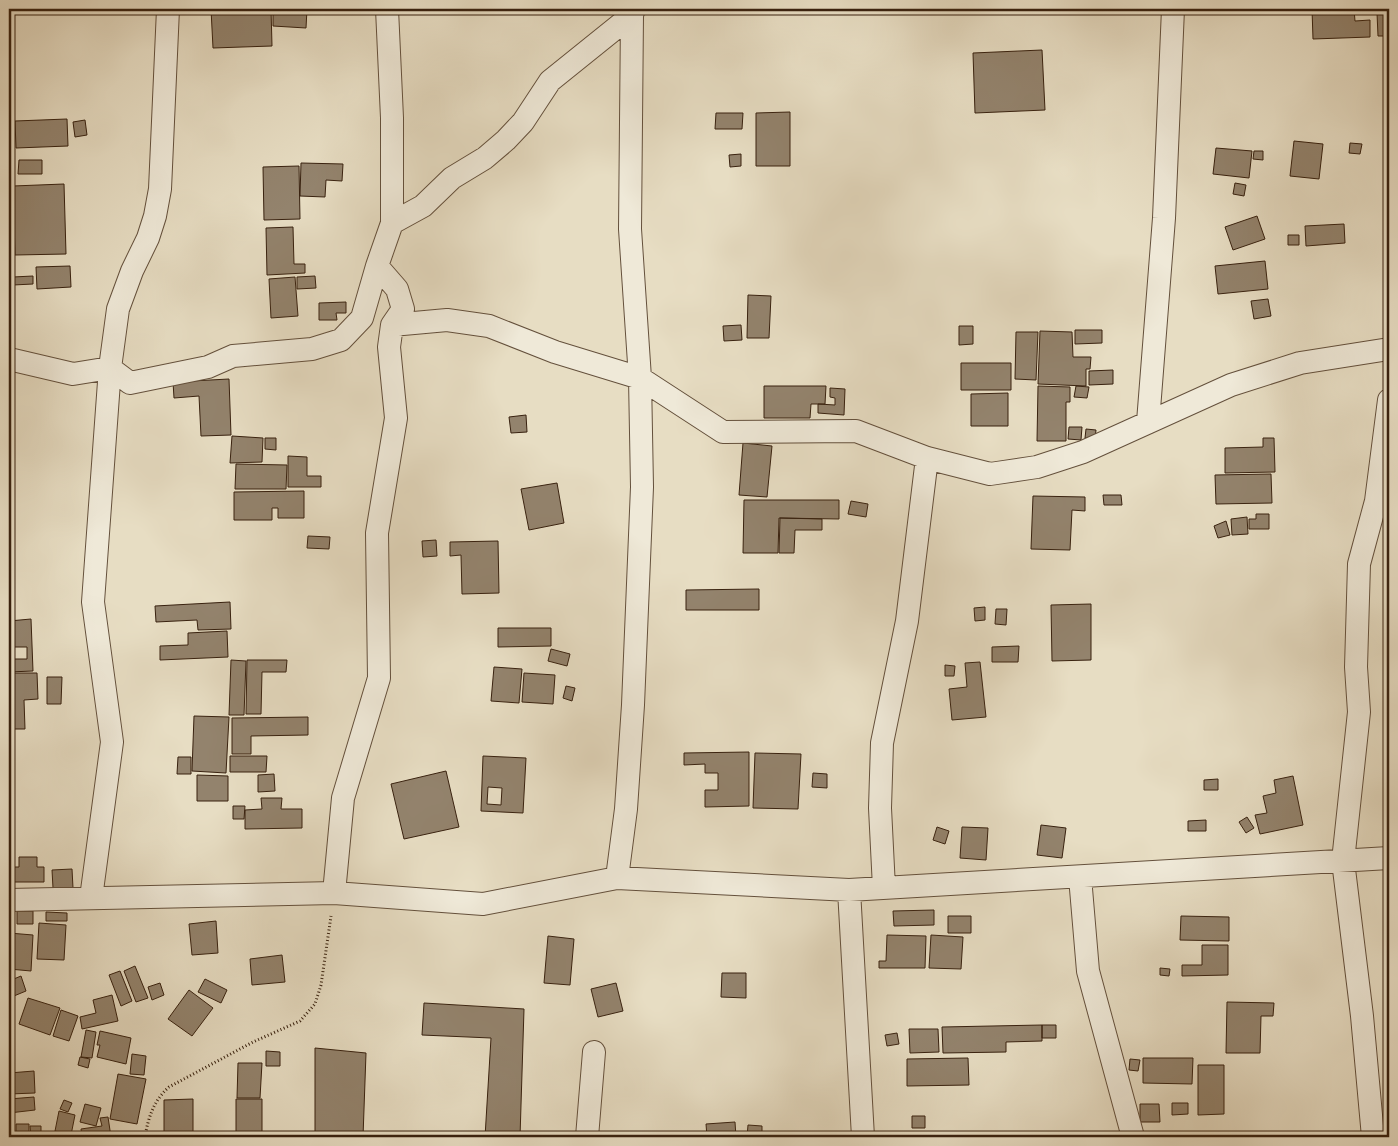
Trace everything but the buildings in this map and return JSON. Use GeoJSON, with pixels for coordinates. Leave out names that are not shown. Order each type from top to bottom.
{"type":"FeatureCollection","features":[{"type":"Feature","properties":{"kind":"street"},"geometry":{"type":"LineString","coordinates":[[91,898],[112,742],[93,602],[110,368],[118,309],[132,270],[148,238],[155,216],[160,189],[168,9]]}},
{"type":"Feature","properties":{"kind":"street"},"geometry":{"type":"LineString","coordinates":[[9,359],[73,374],[110,368],[130,383],[208,367],[233,356],[312,350],[341,340],[362,318],[392,222],[392,118],[386,9]]}},
{"type":"Feature","properties":{"kind":"street"},"geometry":{"type":"LineString","coordinates":[[1148,422],[1164,218],[1174,9]]}},
{"type":"Feature","properties":{"kind":"street"},"geometry":{"type":"LineString","coordinates":[[392,222],[423,206],[452,178],[485,158],[506,140],[523,122],[550,81],[633,12]]}},
{"type":"Feature","properties":{"kind":"street"},"geometry":{"type":"LineString","coordinates":[[617,878],[626,809],[642,487],[640,378],[630,229],[633,12]]}},
{"type":"Feature","properties":{"kind":"street"},"geometry":{"type":"LineString","coordinates":[[334,893],[344,798],[378,678],[377,540],[396,418],[389,347],[392,325],[403,309],[397,289],[377,266]]}},
{"type":"Feature","properties":{"kind":"street"},"geometry":{"type":"LineString","coordinates":[[392,325],[447,320],[489,326],[554,352],[640,378],[723,432],[856,431],[927,458],[990,474],[1036,467],[1083,452],[1231,385],[1300,363],[1389,349]]}},
{"type":"Feature","properties":{"kind":"street"},"geometry":{"type":"LineString","coordinates":[[1373,1137],[1362,1016],[1343,861],[1359,712],[1356,667],[1359,564],[1376,501],[1389,400]]}},
{"type":"Feature","properties":{"kind":"street"},"geometry":{"type":"LineString","coordinates":[[884,888],[880,808],[882,742],[907,621],[927,458]]}},
{"type":"Feature","properties":{"kind":"street"},"geometry":{"type":"LineString","coordinates":[[9,900],[334,893],[482,904],[617,878],[849,890],[1389,858]]}},
{"type":"Feature","properties":{"kind":"street"},"geometry":{"type":"LineString","coordinates":[[1080,877],[1088,971],[1133,1137]]}},
{"type":"Feature","properties":{"kind":"street"},"geometry":{"type":"LineString","coordinates":[[849,890],[863,1137]]}},
{"type":"Feature","properties":{"kind":"street"},"geometry":{"type":"LineString","coordinates":[[587,1137],[594,1052]]}},
{"type":"Feature","properties":{"kind":"path"},"geometry":{"type":"LineString","coordinates":[[145,1137],[148,1120],[159,1096],[168,1087],[253,1042],[300,1021],[315,1004],[323,976],[334,893]]}}]}
